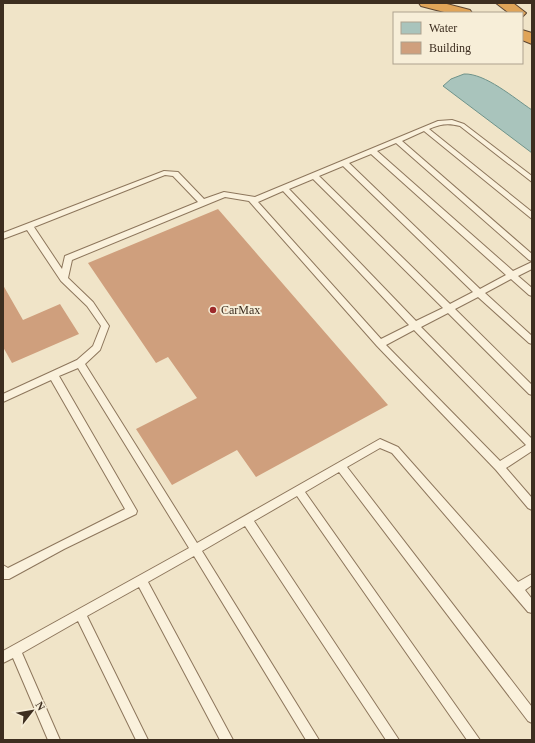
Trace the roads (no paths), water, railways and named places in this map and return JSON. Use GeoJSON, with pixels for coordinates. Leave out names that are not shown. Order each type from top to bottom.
{"type":"FeatureCollection","features":[{"type":"Feature","properties":{"kind":"highway"},"geometry":{"type":"LineString","coordinates":[[426,3],[461,12]]}},
{"type":"Feature","properties":{"kind":"highway"},"geometry":{"type":"LineString","coordinates":[[503,3],[517,12]]}},
{"type":"Feature","properties":{"kind":"highway"},"geometry":{"type":"LineString","coordinates":[[523,16],[532,22]]}},
{"type":"Feature","properties":{"kind":"highway"},"geometry":{"type":"LineString","coordinates":[[523,34],[532,39]]}},
{"type":"Feature","properties":{"kind":"lane"},"geometry":{"type":"LineString","coordinates":[[64,279],[68,258],[224,194],[256,200],[440,122],[452,122],[462,125],[532,180]]}},
{"type":"Feature","properties":{"kind":"lane"},"geometry":{"type":"LineString","coordinates":[[425,129],[532,216]]}},
{"type":"Feature","properties":{"kind":"lane"},"geometry":{"type":"LineString","coordinates":[[397,140],[532,258]]}},
{"type":"Feature","properties":{"kind":"lane"},"geometry":{"type":"LineString","coordinates":[[372,151],[532,294]]}},
{"type":"Feature","properties":{"kind":"lane"},"geometry":{"type":"LineString","coordinates":[[344,163],[479,293],[532,340]]}},
{"type":"Feature","properties":{"kind":"lane"},"geometry":{"type":"LineString","coordinates":[[3,236],[164,173],[175,174],[202,203]]}},
{"type":"Feature","properties":{"kind":"lane"},"geometry":{"type":"LineString","coordinates":[[314,175],[532,391]]}},
{"type":"Feature","properties":{"kind":"lane"},"geometry":{"type":"LineString","coordinates":[[284,188],[415,326],[532,445],[499,467]]}},
{"type":"Feature","properties":{"kind":"lane"},"geometry":{"type":"LineString","coordinates":[[250,198],[380,344],[499,467],[532,505]]}},
{"type":"Feature","properties":{"kind":"lane"},"geometry":{"type":"LineString","coordinates":[[3,398],[80,363],[97,348],[105,326],[90,304],[64,279],[29,226]]}},
{"type":"Feature","properties":{"kind":"lane"},"geometry":{"type":"LineString","coordinates":[[380,344],[532,265]]}},
{"type":"Feature","properties":{"kind":"lane"},"geometry":{"type":"LineString","coordinates":[[80,363],[313,740]]}},
{"type":"Feature","properties":{"kind":"lane"},"geometry":{"type":"LineString","coordinates":[[4,574],[132,512],[53,375]]}},
{"type":"Feature","properties":{"kind":"lane"},"geometry":{"type":"LineString","coordinates":[[3,657],[196,550],[380,443],[395,450],[522,595]]}},
{"type":"Feature","properties":{"kind":"lane"},"geometry":{"type":"LineString","coordinates":[[340,466],[532,716]]}},
{"type":"Feature","properties":{"kind":"lane"},"geometry":{"type":"LineString","coordinates":[[298,490],[474,740]]}},
{"type":"Feature","properties":{"kind":"lane"},"geometry":{"type":"LineString","coordinates":[[247,520],[393,740]]}},
{"type":"Feature","properties":{"kind":"lane"},"geometry":{"type":"LineString","coordinates":[[532,578],[517,589],[532,608]]}},
{"type":"Feature","properties":{"kind":"lane"},"geometry":{"type":"LineString","coordinates":[[141,580],[227,740]]}},
{"type":"Feature","properties":{"kind":"lane"},"geometry":{"type":"LineString","coordinates":[[80,614],[142,740]]}},
{"type":"Feature","properties":{"kind":"lane"},"geometry":{"type":"LineString","coordinates":[[15,650],[54,740]]}},
{"type":"Feature","properties":{"kind":"water"},"geometry":{"type":"Polygon","coordinates":[[[464,74],[472,75],[490,82],[532,110],[532,153],[443,86],[451,79],[464,74]]]}},
{"type":"Feature","properties":{"kind":"place","name":"CarMax"},"geometry":{"type":"Point","coordinates":[213,310]}}]}
